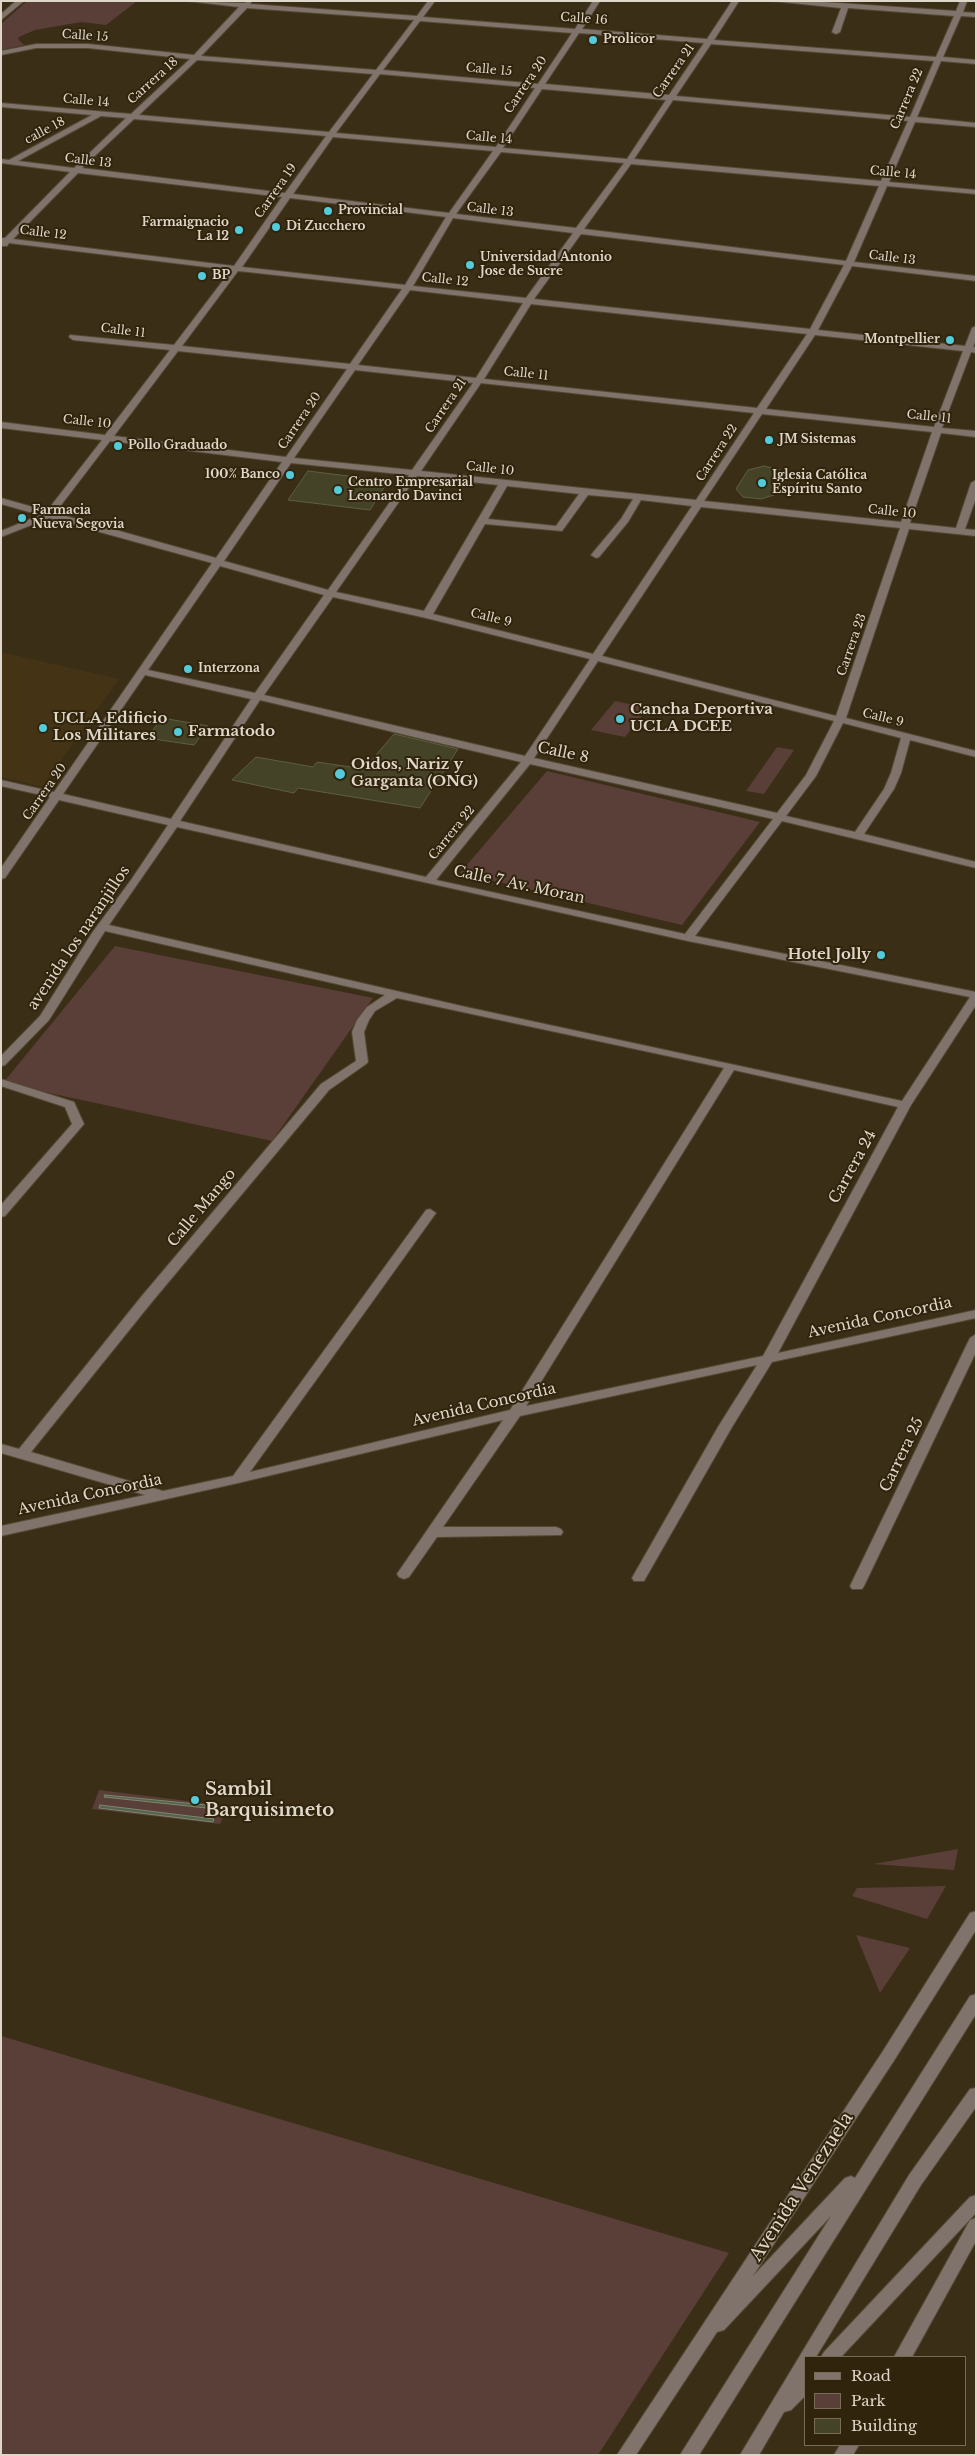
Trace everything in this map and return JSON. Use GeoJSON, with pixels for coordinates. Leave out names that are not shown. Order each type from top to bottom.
{"type":"FeatureCollection","features":[{"type":"Feature","properties":{"kind":"street"},"geometry":{"type":"LineString","coordinates":[[1,18],[21,1]]}},
{"type":"Feature","properties":{"kind":"street","name":"Calle 16"},"geometry":{"type":"LineString","coordinates":[[190,1],[247,3],[976,62]]}},
{"type":"Feature","properties":{"kind":"street","name":"Carrera 19"},"geometry":{"type":"LineString","coordinates":[[50,514],[236,269],[331,134],[380,72],[432,1]]}},
{"type":"Feature","properties":{"kind":"street","name":"Carrera 20"},"geometry":{"type":"LineString","coordinates":[[1,876],[220,563],[407,288],[451,216],[498,150],[597,1]]}},
{"type":"Feature","properties":{"kind":"street","name":"Carrera 21"},"geometry":{"type":"LineString","coordinates":[[174,823],[258,697],[332,594],[478,381],[528,301],[629,161],[670,98],[712,40],[736,1]]}},
{"type":"Feature","properties":{"kind":"street"},"geometry":{"type":"LineString","coordinates":[[775,1],[976,14]]}},
{"type":"Feature","properties":{"kind":"street","name":"Carrera 22"},"geometry":{"type":"LineString","coordinates":[[428,881],[527,761],[813,331],[849,264],[964,1]]}},
{"type":"Feature","properties":{"kind":"street","name":"Carrera 18"},"geometry":{"type":"LineString","coordinates":[[3,243],[130,117],[196,57],[247,3]]}},
{"type":"Feature","properties":{"kind":"street"},"geometry":{"type":"LineString","coordinates":[[836,32],[845,6]]}},
{"type":"Feature","properties":{"kind":"street","name":"Calle 15"},"geometry":{"type":"LineString","coordinates":[[1,53],[36,46],[60,45],[976,124]]}},
{"type":"Feature","properties":{"kind":"street","name":"Calle 14"},"geometry":{"type":"LineString","coordinates":[[1,105],[976,192]]}},
{"type":"Feature","properties":{"kind":"street","name":"calle 18"},"geometry":{"type":"LineString","coordinates":[[1,167],[100,114]]}},
{"type":"Feature","properties":{"kind":"street","name":"Calle 13"},"geometry":{"type":"LineString","coordinates":[[1,161],[976,279]]}},
{"type":"Feature","properties":{"kind":"street","name":"Calle 12"},"geometry":{"type":"LineString","coordinates":[[3,243],[972,350]]}},
{"type":"Feature","properties":{"kind":"street","name":"Carrera 23"},"geometry":{"type":"LineString","coordinates":[[688,938],[811,776],[840,720],[937,430],[972,350],[976,328]]}},
{"type":"Feature","properties":{"kind":"street","name":"Calle 11"},"geometry":{"type":"LineString","coordinates":[[74,337],[976,434]]}},
{"type":"Feature","properties":{"kind":"street","name":"Calle 10"},"geometry":{"type":"LineString","coordinates":[[1,426],[110,437],[289,460],[976,533]]}},
{"type":"Feature","properties":{"kind":"street"},"geometry":{"type":"LineString","coordinates":[[427,615],[504,483]]}},
{"type":"Feature","properties":{"kind":"street"},"geometry":{"type":"LineString","coordinates":[[960,532],[976,483]]}},
{"type":"Feature","properties":{"kind":"street"},"geometry":{"type":"LineString","coordinates":[[482,521],[560,529],[585,492]]}},
{"type":"Feature","properties":{"kind":"street"},"geometry":{"type":"LineString","coordinates":[[596,555],[625,520],[638,498]]}},
{"type":"Feature","properties":{"kind":"street","name":"Calle 9"},"geometry":{"type":"LineString","coordinates":[[1,501],[332,594],[427,615],[976,754]]}},
{"type":"Feature","properties":{"kind":"street"},"geometry":{"type":"LineString","coordinates":[[1,534],[50,514]]}},
{"type":"Feature","properties":{"kind":"street","name":"Calle 8"},"geometry":{"type":"LineString","coordinates":[[144,672],[527,761],[780,817],[976,865]]}},
{"type":"Feature","properties":{"kind":"street"},"geometry":{"type":"LineString","coordinates":[[857,837],[889,789],[906,737]]}},
{"type":"Feature","properties":{"kind":"street","name":"Calle 7 Av. Moran"},"geometry":{"type":"LineString","coordinates":[[1,782],[428,881],[688,938],[976,996]]}},
{"type":"Feature","properties":{"kind":"street","name":"avenida los naranjillos"},"geometry":{"type":"LineString","coordinates":[[1,1063],[45,1018],[102,927],[174,823]]}},
{"type":"Feature","properties":{"kind":"street"},"geometry":{"type":"LineString","coordinates":[[102,927],[466,1010],[906,1105]]}},
{"type":"Feature","properties":{"kind":"street","name":"Calle Mango"},"geometry":{"type":"LineString","coordinates":[[22,1454],[146,1300],[325,1087],[362,1062],[358,1032],[363,1020],[371,1009],[396,993]]}},
{"type":"Feature","properties":{"kind":"street","name":"Carrera 24"},"geometry":{"type":"LineString","coordinates":[[639,1578],[725,1427],[768,1358],[906,1105],[976,996]]}},
{"type":"Feature","properties":{"kind":"street"},"geometry":{"type":"LineString","coordinates":[[404,1574],[515,1413],[731,1066]]}},
{"type":"Feature","properties":{"kind":"street"},"geometry":{"type":"LineString","coordinates":[[1,1082],[70,1105],[78,1124],[1,1213]]}},
{"type":"Feature","properties":{"kind":"street"},"geometry":{"type":"LineString","coordinates":[[238,1479],[430,1213]]}},
{"type":"Feature","properties":{"kind":"street","name":"Avenida Concordia"},"geometry":{"type":"LineString","coordinates":[[1,1531],[164,1496],[515,1413],[976,1314]]}},
{"type":"Feature","properties":{"kind":"street","name":"Carrera 25"},"geometry":{"type":"LineString","coordinates":[[858,1586],[976,1338]]}},
{"type":"Feature","properties":{"kind":"street"},"geometry":{"type":"LineString","coordinates":[[1,1448],[164,1496]]}},
{"type":"Feature","properties":{"kind":"street"},"geometry":{"type":"LineString","coordinates":[[433,1532],[556,1532]]}},
{"type":"Feature","properties":{"kind":"street","name":"Avenida Venezuela"},"geometry":{"type":"LineString","coordinates":[[626,2455],[899,2039],[976,1917]]}},
{"type":"Feature","properties":{"kind":"street"},"geometry":{"type":"LineString","coordinates":[[689,2455],[872,2162],[976,2000]]}},
{"type":"Feature","properties":{"kind":"street"},"geometry":{"type":"LineString","coordinates":[[807,2356],[915,2180],[976,2094]]}},
{"type":"Feature","properties":{"kind":"street"},"geometry":{"type":"LineString","coordinates":[[694,2352],[872,2162]]}},
{"type":"Feature","properties":{"kind":"street"},"geometry":{"type":"LineString","coordinates":[[831,2356],[976,2202]]}},
{"type":"Feature","properties":{"kind":"street"},"geometry":{"type":"LineString","coordinates":[[904,2356],[976,2225]]}},
{"type":"Feature","properties":{"kind":"street"},"geometry":{"type":"LineString","coordinates":[[749,2455],[804,2361]]}},
{"type":"Feature","properties":{"kind":"street"},"geometry":{"type":"LineString","coordinates":[[766,2425],[804,2385]]}},
{"type":"Feature","properties":{"kind":"shaded area","name":"UCLA Edificio Los Militares"},"geometry":{"type":"Polygon","coordinates":[[[1,652],[119,679],[42,787],[1,777],[1,652]]]}},
{"type":"Feature","properties":{"kind":"shaded area"},"geometry":{"type":"Polygon","coordinates":[[[105,1795],[216,1806],[216,1809],[104,1797],[105,1795]]]}},
{"type":"Feature","properties":{"kind":"shaded area"},"geometry":{"type":"Polygon","coordinates":[[[100,1805],[214,1819],[213,1822],[99,1808],[100,1805]]]}},
{"type":"Feature","properties":{"kind":"green space"},"geometry":{"type":"Polygon","coordinates":[[[27,1],[137,1],[106,25],[81,22],[35,30],[19,37],[18,39],[24,45],[1,50],[1,24],[27,1]]]}},
{"type":"Feature","properties":{"kind":"green space","name":"Cancha Deportiva UCLA DCEE"},"geometry":{"type":"Polygon","coordinates":[[[615,701],[648,708],[625,737],[591,730],[615,701]]]}},
{"type":"Feature","properties":{"kind":"green space"},"geometry":{"type":"Polygon","coordinates":[[[777,747],[794,750],[764,794],[746,791],[777,747]]]}},
{"type":"Feature","properties":{"kind":"green space"},"geometry":{"type":"Polygon","coordinates":[[[547,771],[760,822],[682,925],[460,873],[547,771]]]}},
{"type":"Feature","properties":{"kind":"green space"},"geometry":{"type":"Polygon","coordinates":[[[115,946],[373,998],[272,1141],[3,1083],[115,946]]]}},
{"type":"Feature","properties":{"kind":"green space"},"geometry":{"type":"Polygon","coordinates":[[[99,1790],[228,1806],[220,1824],[92,1809],[99,1790]]]}},
{"type":"Feature","properties":{"kind":"green space"},"geometry":{"type":"Polygon","coordinates":[[[958,1849],[954,1870],[873,1864],[958,1849]]]}},
{"type":"Feature","properties":{"kind":"green space"},"geometry":{"type":"Polygon","coordinates":[[[946,1886],[927,1919],[852,1896],[857,1888],[946,1886]]]}},
{"type":"Feature","properties":{"kind":"green space"},"geometry":{"type":"Polygon","coordinates":[[[856,1935],[910,1948],[880,1993],[856,1935]]]}},
{"type":"Feature","properties":{"kind":"green space"},"geometry":{"type":"Polygon","coordinates":[[[1,2036],[729,2253],[598,2455],[1,2455],[1,2036]]]}},
{"type":"Feature","properties":{"kind":"building","name":"Iglesia Católica Espíritu Santo"},"geometry":{"type":"Polygon","coordinates":[[[764,466],[780,470],[789,476],[774,495],[761,499],[743,497],[736,489],[748,470],[764,466]]]}},
{"type":"Feature","properties":{"kind":"building","name":"Centro Empresarial Leonardo Davinci"},"geometry":{"type":"Polygon","coordinates":[[[308,471],[388,481],[370,510],[288,500],[308,471]]]}},
{"type":"Feature","properties":{"kind":"building","name":"Farmatodo"},"geometry":{"type":"Polygon","coordinates":[[[162,718],[208,726],[194,745],[147,738],[162,718]]]}},
{"type":"Feature","properties":{"kind":"building","name":"Oidos, Nariz y Garganta (ONG)"},"geometry":{"type":"Polygon","coordinates":[[[394,734],[458,749],[420,808],[298,788],[294,793],[232,780],[256,757],[313,767],[317,762],[364,769],[394,734]]]}},
{"type":"Feature","properties":{"kind":"place","name":"Prolicor"},"geometry":{"type":"Point","coordinates":[593,40]}},
{"type":"Feature","properties":{"kind":"place","name":"Provincial"},"geometry":{"type":"Point","coordinates":[328,211]}},
{"type":"Feature","properties":{"kind":"place","name":"Di Zucchero"},"geometry":{"type":"Point","coordinates":[276,227]}},
{"type":"Feature","properties":{"kind":"place","name":"Farmaignacio La 12"},"geometry":{"type":"Point","coordinates":[239,230]}},
{"type":"Feature","properties":{"kind":"place","name":"Universidad Antonio Jose de Sucre"},"geometry":{"type":"Point","coordinates":[470,265]}},
{"type":"Feature","properties":{"kind":"place","name":"BP"},"geometry":{"type":"Point","coordinates":[202,276]}},
{"type":"Feature","properties":{"kind":"place","name":"Montpellier"},"geometry":{"type":"Point","coordinates":[950,340]}},
{"type":"Feature","properties":{"kind":"place","name":"JM Sistemas"},"geometry":{"type":"Point","coordinates":[769,440]}},
{"type":"Feature","properties":{"kind":"place","name":"Pollo Graduado"},"geometry":{"type":"Point","coordinates":[118,446]}},
{"type":"Feature","properties":{"kind":"place","name":"100% Banco"},"geometry":{"type":"Point","coordinates":[290,475]}},
{"type":"Feature","properties":{"kind":"place","name":"Iglesia Católica Espíritu Santo"},"geometry":{"type":"Point","coordinates":[762,483]}},
{"type":"Feature","properties":{"kind":"place","name":"Centro Empresarial Leonardo Davinci"},"geometry":{"type":"Point","coordinates":[338,490]}},
{"type":"Feature","properties":{"kind":"place","name":"Farmacia Nueva Segovia"},"geometry":{"type":"Point","coordinates":[22,518]}},
{"type":"Feature","properties":{"kind":"place","name":"Interzona"},"geometry":{"type":"Point","coordinates":[188,669]}},
{"type":"Feature","properties":{"kind":"place","name":"Cancha Deportiva UCLA DCEE"},"geometry":{"type":"Point","coordinates":[620,719]}},
{"type":"Feature","properties":{"kind":"place","name":"UCLA Edificio Los Militares"},"geometry":{"type":"Point","coordinates":[43,728]}},
{"type":"Feature","properties":{"kind":"place","name":"Farmatodo"},"geometry":{"type":"Point","coordinates":[178,732]}},
{"type":"Feature","properties":{"kind":"place","name":"Oidos, Nariz y Garganta (ONG)"},"geometry":{"type":"Point","coordinates":[340,774]}},
{"type":"Feature","properties":{"kind":"place","name":"Hotel Jolly"},"geometry":{"type":"Point","coordinates":[881,955]}},
{"type":"Feature","properties":{"kind":"place","name":"Sambil Barquisimeto"},"geometry":{"type":"Point","coordinates":[195,1800]}}]}
